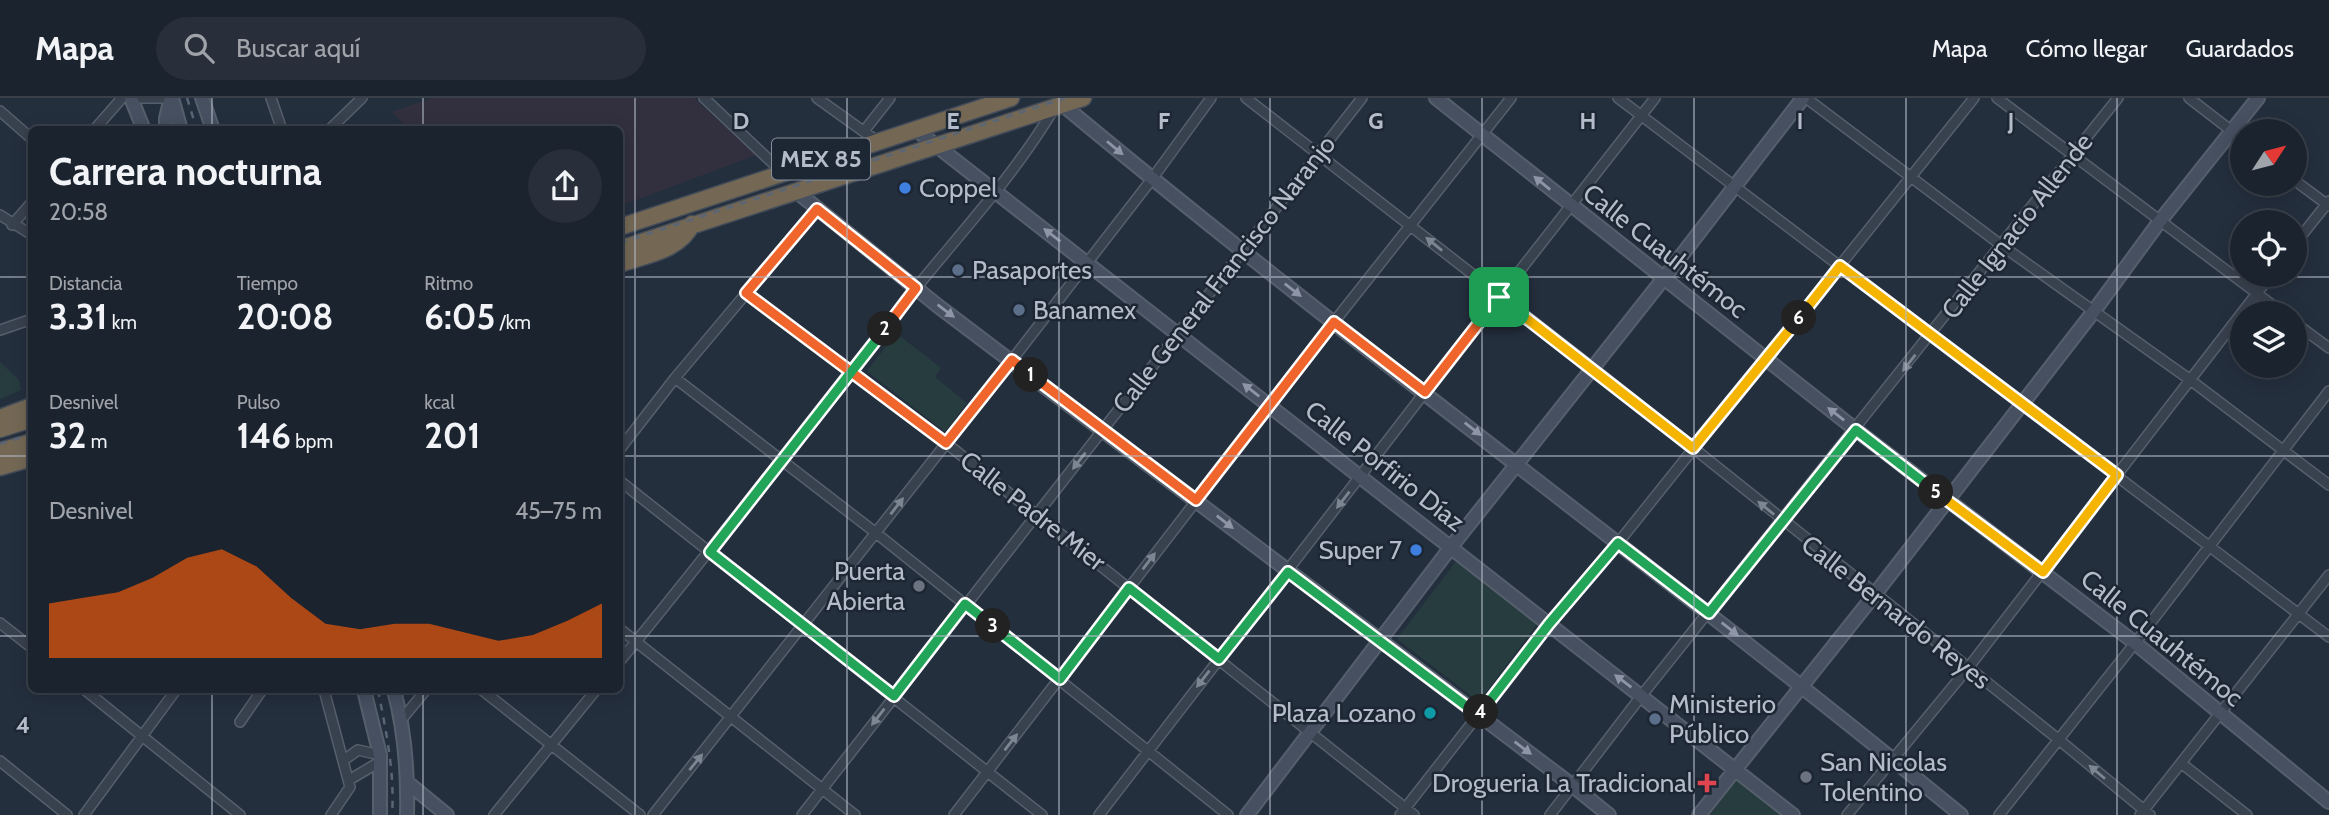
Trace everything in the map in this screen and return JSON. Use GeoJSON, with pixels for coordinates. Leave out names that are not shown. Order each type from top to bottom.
{"type":"FeatureCollection","features":[{"type":"Feature","properties":{"kind":"highway","name":"MEX 85"},"geometry":{"type":"LineString","coordinates":[[623,225],[782,172],[871,136],[915,129],[1011,98]]}},
{"type":"Feature","properties":{"kind":"highway","name":"MEX 85"},"geometry":{"type":"LineString","coordinates":[[623,248],[1083,98]]}},
{"type":"Feature","properties":{"kind":"highway"},"geometry":{"type":"LineString","coordinates":[[623,263],[674,245],[684,238],[692,225]]}},
{"type":"Feature","properties":{"kind":"highway"},"geometry":{"type":"LineString","coordinates":[[4,424],[28,409]]}},
{"type":"Feature","properties":{"kind":"highway"},"geometry":{"type":"LineString","coordinates":[[4,424],[28,420]]}},
{"type":"Feature","properties":{"kind":"highway"},"geometry":{"type":"LineString","coordinates":[[0,451],[28,448]]}},
{"type":"Feature","properties":{"kind":"highway"},"geometry":{"type":"LineString","coordinates":[[0,467],[28,448]]}},
{"type":"Feature","properties":{"kind":"street"},"geometry":{"type":"LineString","coordinates":[[98,126],[122,98]]}},
{"type":"Feature","properties":{"kind":"street"},"geometry":{"type":"LineString","coordinates":[[131,98],[142,126]]}},
{"type":"Feature","properties":{"kind":"street"},"geometry":{"type":"LineString","coordinates":[[138,98],[163,98]]}},
{"type":"Feature","properties":{"kind":"street"},"geometry":{"type":"LineString","coordinates":[[166,126],[172,98]]}},
{"type":"Feature","properties":{"kind":"street"},"geometry":{"type":"LineString","coordinates":[[172,98],[180,126]]}},
{"type":"Feature","properties":{"kind":"street"},"geometry":{"type":"LineString","coordinates":[[202,98],[211,126]]}},
{"type":"Feature","properties":{"kind":"street"},"geometry":{"type":"LineString","coordinates":[[271,98],[281,126]]}},
{"type":"Feature","properties":{"kind":"street"},"geometry":{"type":"LineString","coordinates":[[333,126],[362,98]]}},
{"type":"Feature","properties":{"kind":"street"},"geometry":{"type":"LineString","coordinates":[[704,98],[782,172]]}},
{"type":"Feature","properties":{"kind":"street"},"geometry":{"type":"LineString","coordinates":[[817,98],[871,136],[890,98]]}},
{"type":"Feature","properties":{"kind":"street"},"geometry":{"type":"LineString","coordinates":[[653,815],[1012,360],[1211,98]]}},
{"type":"Feature","properties":{"kind":"street","name":"Calle Bernardo Reyes"},"geometry":{"type":"LineString","coordinates":[[1246,98],[1693,448],[2058,739],[2144,813]]}},
{"type":"Feature","properties":{"kind":"street","name":"Calle General Francisco Naranjo"},"geometry":{"type":"LineString","coordinates":[[803,815],[1362,98]]}},
{"type":"Feature","properties":{"kind":"street","name":"Calle Cuauhtémoc"},"geometry":{"type":"LineString","coordinates":[[1436,98],[1856,430],[2135,643],[2329,802]]}},
{"type":"Feature","properties":{"kind":"street"},"geometry":{"type":"LineString","coordinates":[[954,815],[1334,322],[1511,98]]}},
{"type":"Feature","properties":{"kind":"street"},"geometry":{"type":"LineString","coordinates":[[1618,98],[2329,637]]}},
{"type":"Feature","properties":{"kind":"street"},"geometry":{"type":"LineString","coordinates":[[1099,815],[1655,98]]}},
{"type":"Feature","properties":{"kind":"street"},"geometry":{"type":"LineString","coordinates":[[1247,815],[1451,547],[1805,98],[2329,485]]}},
{"type":"Feature","properties":{"kind":"street"},"geometry":{"type":"LineString","coordinates":[[1402,812],[1549,624],[1618,543],[1975,98]]}},
{"type":"Feature","properties":{"kind":"street"},"geometry":{"type":"LineString","coordinates":[[1997,98],[2267,301]]}},
{"type":"Feature","properties":{"kind":"street","name":"Calle Ignacio Allende"},"geometry":{"type":"LineString","coordinates":[[1550,815],[1642,695],[1783,522],[2118,98]]}},
{"type":"Feature","properties":{"kind":"street"},"geometry":{"type":"LineString","coordinates":[[2189,98],[2230,130]]}},
{"type":"Feature","properties":{"kind":"street"},"geometry":{"type":"LineString","coordinates":[[2246,119],[2258,98]]}},
{"type":"Feature","properties":{"kind":"street"},"geometry":{"type":"LineString","coordinates":[[623,658],[710,552],[916,288],[996,192],[1059,106],[1803,686],[1961,815]]}},
{"type":"Feature","properties":{"kind":"street"},"geometry":{"type":"LineString","coordinates":[[0,111],[28,136]]}},
{"type":"Feature","properties":{"kind":"street","name":"Calle Porfirio Díaz"},"geometry":{"type":"LineString","coordinates":[[915,129],[1793,815]]}},
{"type":"Feature","properties":{"kind":"street"},"geometry":{"type":"LineString","coordinates":[[1699,815],[1875,594],[2094,311],[2160,221],[2230,143]]}},
{"type":"Feature","properties":{"kind":"street"},"geometry":{"type":"LineString","coordinates":[[2307,189],[2328,204],[2307,229]]}},
{"type":"Feature","properties":{"kind":"street"},"geometry":{"type":"LineString","coordinates":[[797,191],[916,288],[1609,815]]}},
{"type":"Feature","properties":{"kind":"street"},"geometry":{"type":"LineString","coordinates":[[12,225],[28,207]]}},
{"type":"Feature","properties":{"kind":"street"},"geometry":{"type":"LineString","coordinates":[[623,445],[675,378],[817,209]]}},
{"type":"Feature","properties":{"kind":"street"},"geometry":{"type":"LineString","coordinates":[[0,215],[28,233]]}},
{"type":"Feature","properties":{"kind":"street"},"geometry":{"type":"LineString","coordinates":[[1847,815],[1968,668],[2261,287]]}},
{"type":"Feature","properties":{"kind":"street","name":"Calle Padre Mier"},"geometry":{"type":"LineString","coordinates":[[746,293],[1038,515],[1310,733],[1402,812],[1414,815]]}},
{"type":"Feature","properties":{"kind":"street"},"geometry":{"type":"LineString","coordinates":[[0,330],[28,320]]}},
{"type":"Feature","properties":{"kind":"street"},"geometry":{"type":"LineString","coordinates":[[2307,331],[2329,348]]}},
{"type":"Feature","properties":{"kind":"street"},"geometry":{"type":"LineString","coordinates":[[675,378],[876,533],[1228,815]]}},
{"type":"Feature","properties":{"kind":"street"},"geometry":{"type":"LineString","coordinates":[[1998,815],[2211,546],[2329,391]]}},
{"type":"Feature","properties":{"kind":"street"},"geometry":{"type":"LineString","coordinates":[[623,483],[1042,815]]}},
{"type":"Feature","properties":{"kind":"street"},"geometry":{"type":"LineString","coordinates":[[2144,813],[2218,713],[2329,575]]}},
{"type":"Feature","properties":{"kind":"street"},"geometry":{"type":"LineString","coordinates":[[0,623],[28,645]]}},
{"type":"Feature","properties":{"kind":"street"},"geometry":{"type":"LineString","coordinates":[[623,631],[855,815]]}},
{"type":"Feature","properties":{"kind":"street"},"geometry":{"type":"LineString","coordinates":[[89,693],[240,815]]}},
{"type":"Feature","properties":{"kind":"street"},"geometry":{"type":"LineString","coordinates":[[84,815],[174,693]]}},
{"type":"Feature","properties":{"kind":"street"},"geometry":{"type":"LineString","coordinates":[[240,722],[260,693]]}},
{"type":"Feature","properties":{"kind":"street"},"geometry":{"type":"LineString","coordinates":[[325,693],[350,790],[331,815]]}},
{"type":"Feature","properties":{"kind":"street"},"geometry":{"type":"LineString","coordinates":[[364,693],[381,758],[380,815]]}},
{"type":"Feature","properties":{"kind":"street"},"geometry":{"type":"LineString","coordinates":[[395,693],[402,719],[408,783],[407,815]]}},
{"type":"Feature","properties":{"kind":"street"},"geometry":{"type":"LineString","coordinates":[[402,719],[424,693]]}},
{"type":"Feature","properties":{"kind":"street"},"geometry":{"type":"LineString","coordinates":[[486,693],[640,815]]}},
{"type":"Feature","properties":{"kind":"street"},"geometry":{"type":"LineString","coordinates":[[494,815],[594,693]]}},
{"type":"Feature","properties":{"kind":"street"},"geometry":{"type":"LineString","coordinates":[[344,760],[358,750],[381,758]]}},
{"type":"Feature","properties":{"kind":"street"},"geometry":{"type":"LineString","coordinates":[[349,780],[381,758]]}},
{"type":"Feature","properties":{"kind":"street"},"geometry":{"type":"LineString","coordinates":[[0,761],[67,815]]}},
{"type":"Feature","properties":{"kind":"street"},"geometry":{"type":"LineString","coordinates":[[2181,763],[2247,815]]}},
{"type":"Feature","properties":{"kind":"street"},"geometry":{"type":"LineString","coordinates":[[408,783],[447,815]]}},
{"type":"Feature","properties":{"kind":"shaded area"},"geometry":{"type":"Polygon","coordinates":[[[432,98],[694,98],[756,155],[623,205],[623,126],[405,126],[392,112],[432,98]]]}},
{"type":"Feature","properties":{"kind":"green space"},"geometry":{"type":"Polygon","coordinates":[[[896,333],[941,368],[935,377],[967,403],[945,432],[867,371],[896,333]]]}},
{"type":"Feature","properties":{"kind":"green space"},"geometry":{"type":"Polygon","coordinates":[[[0,362],[19,380],[21,390],[0,399],[0,362]]]}},
{"type":"Feature","properties":{"kind":"green space"},"geometry":{"type":"Polygon","coordinates":[[[1457,560],[1538,623],[1479,702],[1397,639],[1457,560]]]}},
{"type":"Feature","properties":{"kind":"green space"},"geometry":{"type":"Polygon","coordinates":[[[1739,777],[1788,815],[1710,815],[1739,777]]]}},
{"type":"Feature","properties":{"kind":"railway"},"geometry":{"type":"LineString","coordinates":[[187,98],[196,126]]}},
{"type":"Feature","properties":{"kind":"railway"},"geometry":{"type":"LineString","coordinates":[[623,242],[1065,98]]}},
{"type":"Feature","properties":{"kind":"railway"},"geometry":{"type":"LineString","coordinates":[[0,444],[28,435]]}},
{"type":"Feature","properties":{"kind":"railway"},"geometry":{"type":"LineString","coordinates":[[379,693],[391,768],[392,815]]}},
{"type":"Feature","properties":{"kind":"place","name":"Coppel"},"geometry":{"type":"Point","coordinates":[905,188]}},
{"type":"Feature","properties":{"kind":"place","name":"Pasaportes"},"geometry":{"type":"Point","coordinates":[958,270]}},
{"type":"Feature","properties":{"kind":"place","name":"Banamex"},"geometry":{"type":"Point","coordinates":[1019,310]}},
{"type":"Feature","properties":{"kind":"place","name":"Super 7"},"geometry":{"type":"Point","coordinates":[1416,550]}},
{"type":"Feature","properties":{"kind":"place","name":"Puerta Abierta"},"geometry":{"type":"Point","coordinates":[919,586]}},
{"type":"Feature","properties":{"kind":"place","name":"Plaza Lozano"},"geometry":{"type":"Point","coordinates":[1430,713]}},
{"type":"Feature","properties":{"kind":"place","name":"Ministerio Público"},"geometry":{"type":"Point","coordinates":[1655,719]}},
{"type":"Feature","properties":{"kind":"place","name":"San Nicolas Tolentino"},"geometry":{"type":"Point","coordinates":[1806,777]}},
{"type":"Feature","properties":{"kind":"place","name":"Drogueria La Tradicional"},"geometry":{"type":"Point","coordinates":[1707,783]}},
{"type":"Feature","properties":{"kind":"route"},"geometry":{"type":"LineString","coordinates":[[1499,297],[1425,392],[1334,322],[1196,500],[1012,360],[946,443],[852,372],[746,293],[817,209],[916,288],[852,372],[780,460],[710,552],[894,696],[965,604],[1060,679],[1129,588],[1219,659],[1288,572],[1478,715],[1549,624],[1618,543],[1709,613],[1856,430],[2043,572],[2117,475],[1840,266],[1693,448],[1499,297]]}}]}
